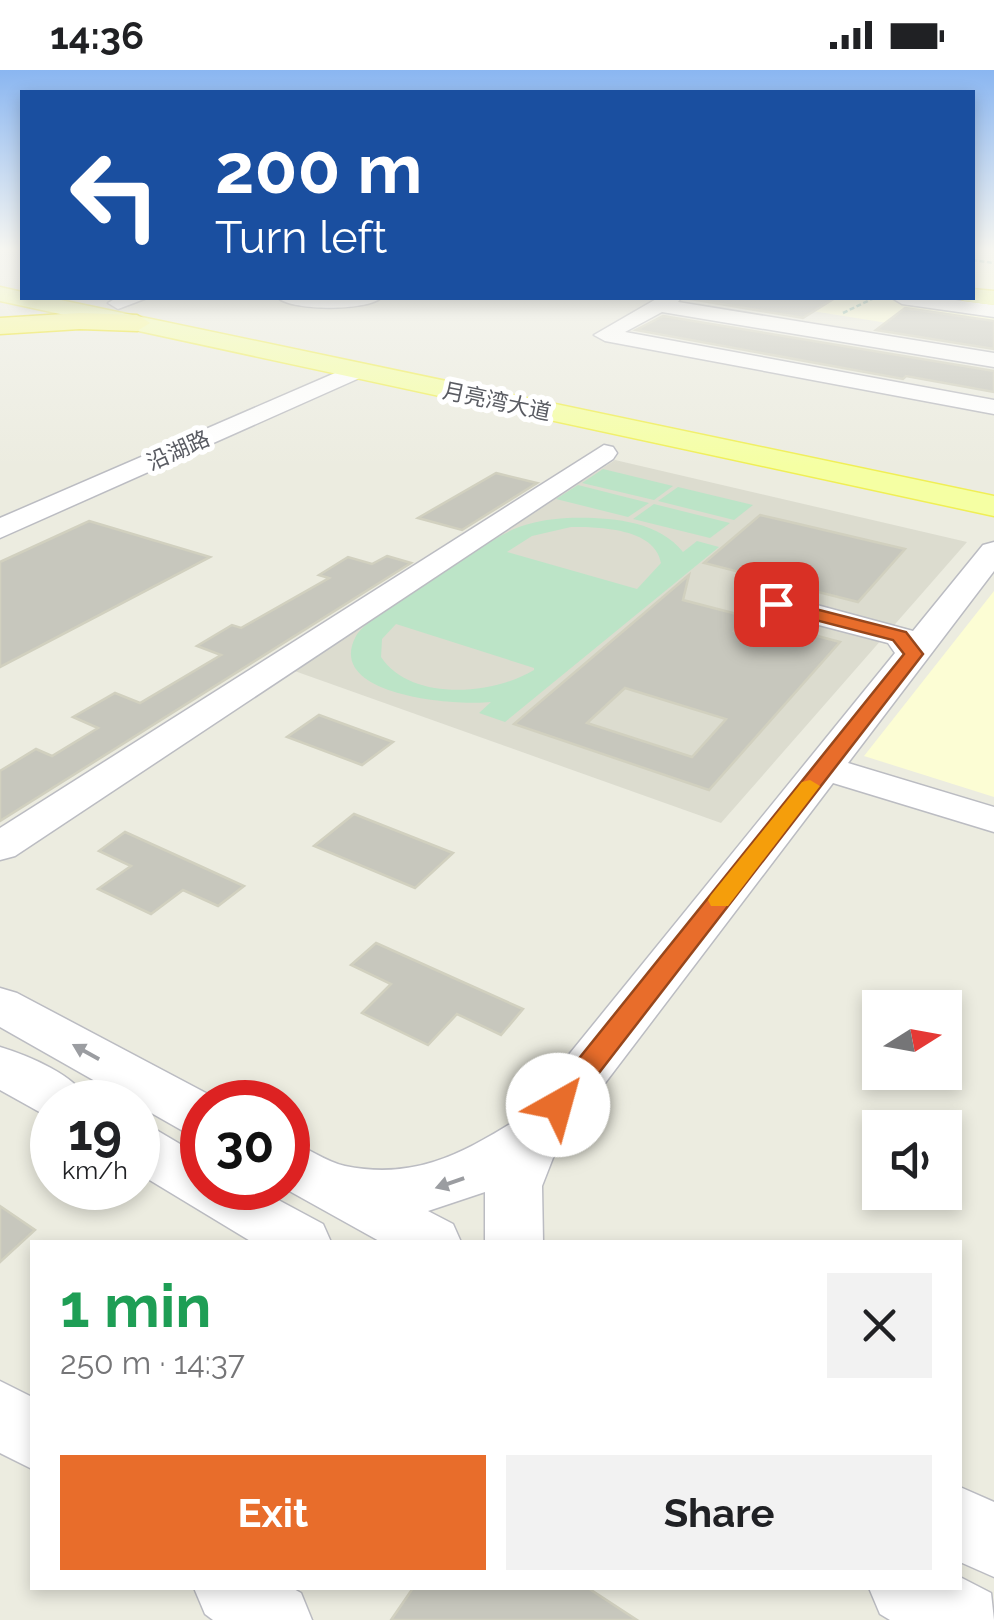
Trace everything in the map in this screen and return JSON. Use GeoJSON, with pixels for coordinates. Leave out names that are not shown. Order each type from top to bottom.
{"type":"FeatureCollection","features":[{"type":"Feature","properties":{"kind":"highway"},"geometry":{"type":"LineString","coordinates":[[0,324],[38,322]]}},
{"type":"Feature","properties":{"kind":"main road","name":"月亮湾大道"},"geometry":{"type":"LineString","coordinates":[[182,322],[356,371],[987,497]]}},
{"type":"Feature","properties":{"kind":"main road","name":"月亮湾大道"},"geometry":{"type":"LineString","coordinates":[[198,322],[987,497]]}},
{"type":"Feature","properties":{"kind":"street"},"geometry":{"type":"LineString","coordinates":[[624,322],[604,333],[616,339],[994,407]]}},
{"type":"Feature","properties":{"kind":"street"},"geometry":{"type":"LineString","coordinates":[[812,322],[976,346]]}},
{"type":"Feature","properties":{"kind":"street"},"geometry":{"type":"LineString","coordinates":[[841,322],[976,346],[994,360]]}},
{"type":"Feature","properties":{"kind":"street"},"geometry":{"type":"LineString","coordinates":[[898,322],[919,326]]}},
{"type":"Feature","properties":{"kind":"street","name":"沿湖路"},"geometry":{"type":"LineString","coordinates":[[0,528],[356,371]]}},
{"type":"Feature","properties":{"kind":"street"},"geometry":{"type":"LineString","coordinates":[[0,848],[604,453]]}},
{"type":"Feature","properties":{"kind":"street"},"geometry":{"type":"LineString","coordinates":[[987,497],[994,532]]}},
{"type":"Feature","properties":{"kind":"street"},"geometry":{"type":"LineString","coordinates":[[514,1240],[514,1186],[534,1136],[994,552]]}},
{"type":"Feature","properties":{"kind":"street"},"geometry":{"type":"LineString","coordinates":[[776,604],[900,636],[914,654]]}},
{"type":"Feature","properties":{"kind":"street"},"geometry":{"type":"LineString","coordinates":[[824,768],[994,820]]}},
{"type":"Feature","properties":{"kind":"street"},"geometry":{"type":"LineString","coordinates":[[0,1005],[180,1104]]}},
{"type":"Feature","properties":{"kind":"street"},"geometry":{"type":"LineString","coordinates":[[0,1066],[30,1083]]}},
{"type":"Feature","properties":{"kind":"street"},"geometry":{"type":"LineString","coordinates":[[310,1176],[398,1194],[448,1186],[485,1168],[534,1136]]}},
{"type":"Feature","properties":{"kind":"street"},"geometry":{"type":"LineString","coordinates":[[310,1176],[428,1240]]}},
{"type":"Feature","properties":{"kind":"street"},"geometry":{"type":"LineString","coordinates":[[247,1210],[299,1240]]}},
{"type":"Feature","properties":{"kind":"street"},"geometry":{"type":"LineString","coordinates":[[0,1412],[30,1435]]}},
{"type":"Feature","properties":{"kind":"street"},"geometry":{"type":"LineString","coordinates":[[962,1524],[994,1541]]}},
{"type":"Feature","properties":{"kind":"street"},"geometry":{"type":"LineString","coordinates":[[234,1590],[274,1620]]}},
{"type":"Feature","properties":{"kind":"street"},"geometry":{"type":"LineString","coordinates":[[910,1590],[964,1620]]}},
{"type":"Feature","properties":{"kind":"shaded area"},"geometry":{"type":"Polygon","coordinates":[[[883,322],[994,322],[994,340],[883,322]]]}},
{"type":"Feature","properties":{"kind":"shaded area"},"geometry":{"type":"Polygon","coordinates":[[[615,460],[967,542],[721,823],[289,669],[615,460]]]}},
{"type":"Feature","properties":{"kind":"shaded area"},"geometry":{"type":"Polygon","coordinates":[[[603,469],[673,486],[654,500],[582,483],[603,469]]]}},
{"type":"Feature","properties":{"kind":"shaded area"},"geometry":{"type":"Polygon","coordinates":[[[578,485],[649,503],[628,517],[556,499],[578,485]]]}},
{"type":"Feature","properties":{"kind":"shaded area"},"geometry":{"type":"Polygon","coordinates":[[[678,487],[753,505],[734,520],[658,501],[678,487]]]}},
{"type":"Feature","properties":{"kind":"shaded area"},"geometry":{"type":"Polygon","coordinates":[[[654,504],[730,523],[710,538],[633,519],[654,504]]]}},
{"type":"Feature","properties":{"kind":"shaded area"},"geometry":{"type":"Polygon","coordinates":[[[560,518],[598,518],[645,526],[683,552],[697,541],[719,547],[505,722],[479,713],[491,702],[426,699],[376,685],[359,673],[351,657],[356,636],[381,612],[500,536],[527,524],[560,518]],[[571,527],[532,536],[507,552],[637,589],[661,563],[657,551],[637,536],[610,529],[571,527]],[[396,624],[382,639],[381,657],[412,682],[453,690],[475,689],[534,670],[534,668],[396,624]]]}},
{"type":"Feature","properties":{"kind":"shaded area"},"geometry":{"type":"Polygon","coordinates":[[[994,591],[994,797],[864,756],[994,591]]]}},
{"type":"Feature","properties":{"kind":"building"},"geometry":{"type":"Polygon","coordinates":[[[651,322],[701,322],[994,371],[994,392],[906,376],[903,379],[636,330],[651,322]]]}},
{"type":"Feature","properties":{"kind":"building"},"geometry":{"type":"Polygon","coordinates":[[[886,322],[994,322],[994,349],[876,330],[886,322]]]}},
{"type":"Feature","properties":{"kind":"building"},"geometry":{"type":"Polygon","coordinates":[[[496,473],[537,483],[462,530],[418,518],[496,473]]]}},
{"type":"Feature","properties":{"kind":"building"},"geometry":{"type":"Polygon","coordinates":[[[760,515],[905,549],[858,602],[704,563],[760,515]]]}},
{"type":"Feature","properties":{"kind":"building"},"geometry":{"type":"Polygon","coordinates":[[[89,521],[210,557],[0,667],[0,562],[89,521]]]}},
{"type":"Feature","properties":{"kind":"building"},"geometry":{"type":"Polygon","coordinates":[[[387,556],[411,563],[0,821],[0,771],[36,749],[52,756],[98,728],[73,717],[115,693],[140,703],[221,655],[197,646],[232,625],[241,628],[329,578],[319,575],[348,557],[372,564],[387,556]]]}},
{"type":"Feature","properties":{"kind":"building"},"geometry":{"type":"Polygon","coordinates":[[[689,575],[683,600],[748,617],[734,631],[789,646],[802,632],[840,642],[709,790],[514,724],[689,575]],[[625,688],[587,723],[692,757],[726,719],[625,688]]]}},
{"type":"Feature","properties":{"kind":"building"},"geometry":{"type":"Polygon","coordinates":[[[319,715],[393,742],[362,765],[287,737],[319,715]]]}},
{"type":"Feature","properties":{"kind":"building"},"geometry":{"type":"Polygon","coordinates":[[[354,814],[453,853],[415,888],[314,846],[354,814]]]}},
{"type":"Feature","properties":{"kind":"building"},"geometry":{"type":"Polygon","coordinates":[[[125,832],[244,886],[218,906],[183,890],[151,914],[98,889],[131,866],[99,851],[125,832]]]}},
{"type":"Feature","properties":{"kind":"building"},"geometry":{"type":"Polygon","coordinates":[[[376,943],[523,1009],[501,1035],[457,1014],[428,1045],[362,1013],[391,984],[351,965],[376,943]]]}},
{"type":"Feature","properties":{"kind":"building"},"geometry":{"type":"Polygon","coordinates":[[[0,1206],[35,1230],[0,1262],[0,1206]]]}},
{"type":"Feature","properties":{"kind":"building"},"geometry":{"type":"Polygon","coordinates":[[[412,1590],[591,1590],[637,1620],[391,1620],[412,1590]]]}},
{"type":"Feature","properties":{"kind":"slow traffic"},"geometry":{"type":"LineString","coordinates":[[720,900],[810,786]]}},
{"type":"Feature","properties":{"kind":"route"},"geometry":{"type":"LineString","coordinates":[[558,1105],[914,654],[900,636],[776,604]]}}]}
